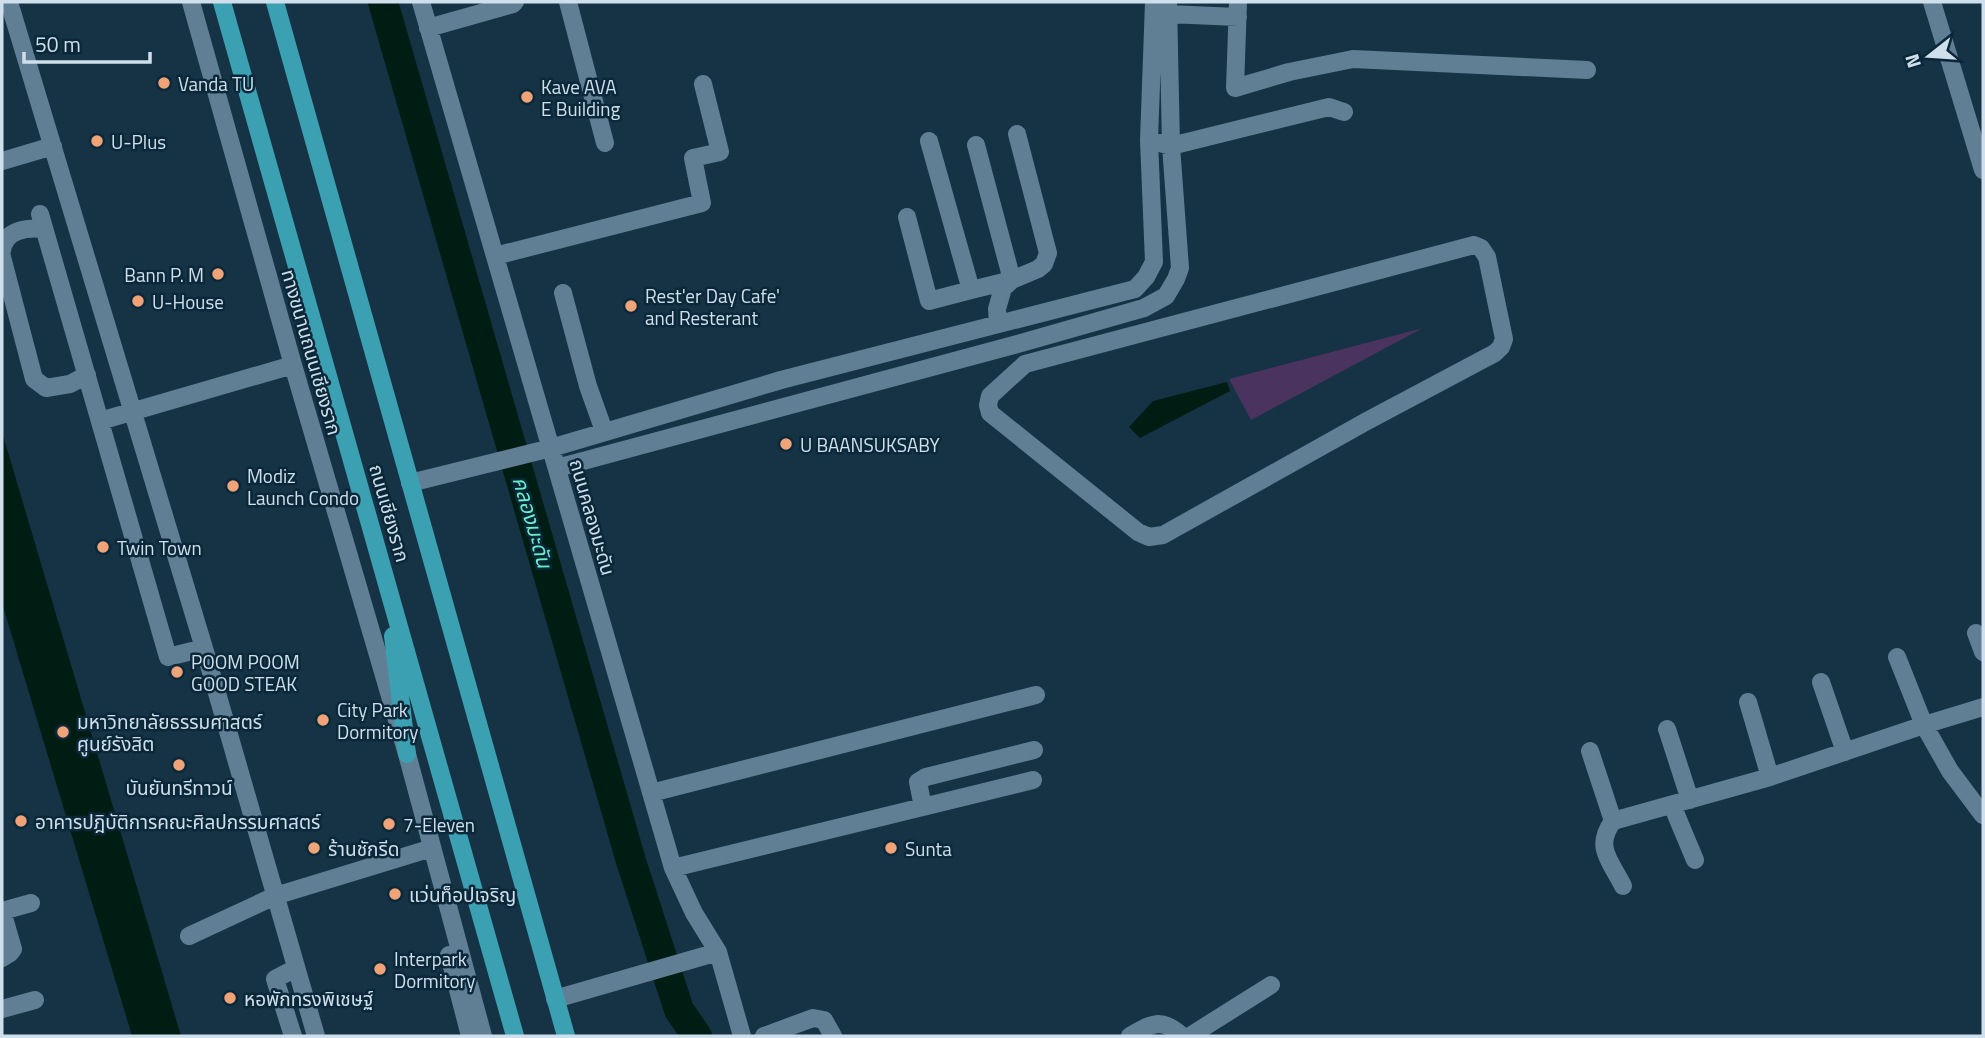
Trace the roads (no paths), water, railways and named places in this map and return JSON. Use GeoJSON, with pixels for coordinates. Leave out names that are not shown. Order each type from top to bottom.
{"type":"FeatureCollection","features":[{"type":"Feature","properties":{"kind":"main road","name":"ถนนเชียงราก"},"geometry":{"type":"LineString","coordinates":[[222,2],[515,1036]]}},
{"type":"Feature","properties":{"kind":"main road","name":"ถนนเชียงราก"},"geometry":{"type":"LineString","coordinates":[[275,2],[566,1036]]}},
{"type":"Feature","properties":{"kind":"main road"},"geometry":{"type":"LineString","coordinates":[[380,556],[397,662],[407,754]]}},
{"type":"Feature","properties":{"kind":"street"},"geometry":{"type":"LineString","coordinates":[[9,2],[204,648],[316,1036]]}},
{"type":"Feature","properties":{"kind":"street","name":"ทางขนานถนนเชียงราก"},"geometry":{"type":"LineString","coordinates":[[191,2],[292,365],[407,754],[427,849],[484,1036]]}},
{"type":"Feature","properties":{"kind":"street","name":"ถนนคลองมะดัน"},"geometry":{"type":"LineString","coordinates":[[421,2],[495,256],[545,449],[557,468],[673,868],[712,954],[738,1035]]}},
{"type":"Feature","properties":{"kind":"street"},"geometry":{"type":"LineString","coordinates":[[428,28],[515,2]]}},
{"type":"Feature","properties":{"kind":"street"},"geometry":{"type":"LineString","coordinates":[[568,2],[605,142]]}},
{"type":"Feature","properties":{"kind":"street"},"geometry":{"type":"LineString","coordinates":[[1932,2],[1983,170]]}},
{"type":"Feature","properties":{"kind":"street"},"geometry":{"type":"LineString","coordinates":[[410,483],[545,449],[782,380],[1135,289],[1154,262],[1149,141],[1161,7]]}},
{"type":"Feature","properties":{"kind":"street"},"geometry":{"type":"LineString","coordinates":[[1161,7],[1238,10],[1235,88],[1289,72],[1353,59],[1587,70]]}},
{"type":"Feature","properties":{"kind":"street"},"geometry":{"type":"LineString","coordinates":[[557,468],[1021,343],[1144,307],[1166,296],[1180,268],[1161,7]]}},
{"type":"Feature","properties":{"kind":"street"},"geometry":{"type":"LineString","coordinates":[[495,256],[702,203],[693,158],[720,152],[703,84]]}},
{"type":"Feature","properties":{"kind":"street"},"geometry":{"type":"LineString","coordinates":[[1149,141],[1171,146],[1329,107],[1344,112]]}},
{"type":"Feature","properties":{"kind":"street"},"geometry":{"type":"LineString","coordinates":[[906,217],[929,301],[1012,280],[1038,269],[1044,264],[1048,253],[1017,134]]}},
{"type":"Feature","properties":{"kind":"street"},"geometry":{"type":"LineString","coordinates":[[929,141],[971,290]]}},
{"type":"Feature","properties":{"kind":"street"},"geometry":{"type":"LineString","coordinates":[[976,145],[1012,280]]}},
{"type":"Feature","properties":{"kind":"street"},"geometry":{"type":"LineString","coordinates":[[2,161],[53,146]]}},
{"type":"Feature","properties":{"kind":"street"},"geometry":{"type":"LineString","coordinates":[[2,251],[2,244],[8,237],[42,221],[168,657],[204,648]]}},
{"type":"Feature","properties":{"kind":"street"},"geometry":{"type":"LineString","coordinates":[[1474,245],[1481,248],[1487,257],[1504,339],[1495,353],[1163,535],[1149,537],[1138,533],[990,413],[990,396],[1025,364],[1474,245]]}},
{"type":"Feature","properties":{"kind":"street"},"geometry":{"type":"LineString","coordinates":[[2,257],[34,379],[46,388],[70,384],[87,375]]}},
{"type":"Feature","properties":{"kind":"street"},"geometry":{"type":"LineString","coordinates":[[1154,262],[1180,268]]}},
{"type":"Feature","properties":{"kind":"street"},"geometry":{"type":"LineString","coordinates":[[998,324],[1000,295],[1012,280]]}},
{"type":"Feature","properties":{"kind":"street"},"geometry":{"type":"LineString","coordinates":[[1135,289],[1144,307]]}},
{"type":"Feature","properties":{"kind":"street"},"geometry":{"type":"LineString","coordinates":[[563,293],[604,431]]}},
{"type":"Feature","properties":{"kind":"street"},"geometry":{"type":"LineString","coordinates":[[1016,320],[1025,364]]}},
{"type":"Feature","properties":{"kind":"street"},"geometry":{"type":"LineString","coordinates":[[100,421],[292,365]]}},
{"type":"Feature","properties":{"kind":"street"},"geometry":{"type":"LineString","coordinates":[[348,554],[340,557],[412,809],[427,849],[470,1036]]}},
{"type":"Feature","properties":{"kind":"street"},"geometry":{"type":"LineString","coordinates":[[1976,633],[1983,652]]}},
{"type":"Feature","properties":{"kind":"street"},"geometry":{"type":"LineString","coordinates":[[1898,657],[1924,725],[1950,771],[1983,815]]}},
{"type":"Feature","properties":{"kind":"street"},"geometry":{"type":"LineString","coordinates":[[1821,682],[1845,752]]}},
{"type":"Feature","properties":{"kind":"street"},"geometry":{"type":"LineString","coordinates":[[650,793],[1036,695]]}},
{"type":"Feature","properties":{"kind":"street"},"geometry":{"type":"LineString","coordinates":[[1748,702],[1770,777]]}},
{"type":"Feature","properties":{"kind":"street"},"geometry":{"type":"LineString","coordinates":[[1623,886],[1603,847],[1605,833],[1613,821],[1770,777],[1983,707]]}},
{"type":"Feature","properties":{"kind":"street"},"geometry":{"type":"LineString","coordinates":[[1667,729],[1690,800]]}},
{"type":"Feature","properties":{"kind":"street"},"geometry":{"type":"LineString","coordinates":[[923,807],[918,782],[926,777],[1034,750]]}},
{"type":"Feature","properties":{"kind":"street"},"geometry":{"type":"LineString","coordinates":[[1590,751],[1613,821]]}},
{"type":"Feature","properties":{"kind":"street"},"geometry":{"type":"LineString","coordinates":[[673,868],[1033,780]]}},
{"type":"Feature","properties":{"kind":"street"},"geometry":{"type":"LineString","coordinates":[[1672,805],[1695,860]]}},
{"type":"Feature","properties":{"kind":"street"},"geometry":{"type":"LineString","coordinates":[[189,936],[275,896],[427,849]]}},
{"type":"Feature","properties":{"kind":"street"},"geometry":{"type":"LineString","coordinates":[[2,958],[13,949],[2,911],[32,903]]}},
{"type":"Feature","properties":{"kind":"street"},"geometry":{"type":"LineString","coordinates":[[555,999],[712,954]]}},
{"type":"Feature","properties":{"kind":"street"},"geometry":{"type":"LineString","coordinates":[[293,1036],[275,979],[296,968]]}},
{"type":"Feature","properties":{"kind":"street"},"geometry":{"type":"LineString","coordinates":[[1190,1036],[1271,985]]}},
{"type":"Feature","properties":{"kind":"street"},"geometry":{"type":"LineString","coordinates":[[2,1009],[36,1000]]}},
{"type":"Feature","properties":{"kind":"street"},"geometry":{"type":"LineString","coordinates":[[764,1036],[813,1018],[824,1020],[833,1036]]}},
{"type":"Feature","properties":{"kind":"street"},"geometry":{"type":"LineString","coordinates":[[1130,1036],[1151,1024],[1173,1027],[1182,1036]]}},
{"type":"Feature","properties":{"kind":"waterway","name":"คลองมะดัน"},"geometry":{"type":"LineString","coordinates":[[383,2],[631,861],[679,1010],[697,1036]]}},
{"type":"Feature","properties":{"kind":"place","name":"Vanda TU"},"geometry":{"type":"Point","coordinates":[164,83]}},
{"type":"Feature","properties":{"kind":"place","name":"Kave AVA E Building"},"geometry":{"type":"Point","coordinates":[527,97]}},
{"type":"Feature","properties":{"kind":"place","name":"U-Plus"},"geometry":{"type":"Point","coordinates":[97,141]}},
{"type":"Feature","properties":{"kind":"place","name":"Bann P. M"},"geometry":{"type":"Point","coordinates":[218,274]}},
{"type":"Feature","properties":{"kind":"place","name":"U-House"},"geometry":{"type":"Point","coordinates":[138,301]}},
{"type":"Feature","properties":{"kind":"place","name":"Rest'er Day Cafe' and Resterant"},"geometry":{"type":"Point","coordinates":[631,306]}},
{"type":"Feature","properties":{"kind":"place","name":"U BAANSUKSABY"},"geometry":{"type":"Point","coordinates":[786,444]}},
{"type":"Feature","properties":{"kind":"place","name":"Modiz Launch Condo"},"geometry":{"type":"Point","coordinates":[233,486]}},
{"type":"Feature","properties":{"kind":"place","name":"Twin Town"},"geometry":{"type":"Point","coordinates":[103,547]}},
{"type":"Feature","properties":{"kind":"place","name":"POOM POOM GOOD STEAK"},"geometry":{"type":"Point","coordinates":[177,672]}},
{"type":"Feature","properties":{"kind":"place","name":"City Park Dormitory"},"geometry":{"type":"Point","coordinates":[323,720]}},
{"type":"Feature","properties":{"kind":"place","name":"มหาวิทยาลัยธรรมศาสตร์ ศูนย์รังสิต"},"geometry":{"type":"Point","coordinates":[63,732]}},
{"type":"Feature","properties":{"kind":"place","name":"บันยันทรีทาวน์"},"geometry":{"type":"Point","coordinates":[179,765]}},
{"type":"Feature","properties":{"kind":"place","name":"อาคารปฎิบัติการคณะศิลปกรรมศาสตร์"},"geometry":{"type":"Point","coordinates":[21,821]}},
{"type":"Feature","properties":{"kind":"place","name":"7-Eleven"},"geometry":{"type":"Point","coordinates":[389,824]}},
{"type":"Feature","properties":{"kind":"place","name":"ร้านชักรีด"},"geometry":{"type":"Point","coordinates":[314,848]}},
{"type":"Feature","properties":{"kind":"place","name":"Sunta"},"geometry":{"type":"Point","coordinates":[891,848]}},
{"type":"Feature","properties":{"kind":"place","name":"แว่นท็อปเจริญ"},"geometry":{"type":"Point","coordinates":[395,894]}},
{"type":"Feature","properties":{"kind":"place","name":"Interpark Dormitory"},"geometry":{"type":"Point","coordinates":[380,969]}},
{"type":"Feature","properties":{"kind":"place","name":"หอพักทรงพิเชษฐ์"},"geometry":{"type":"Point","coordinates":[230,998]}}]}
